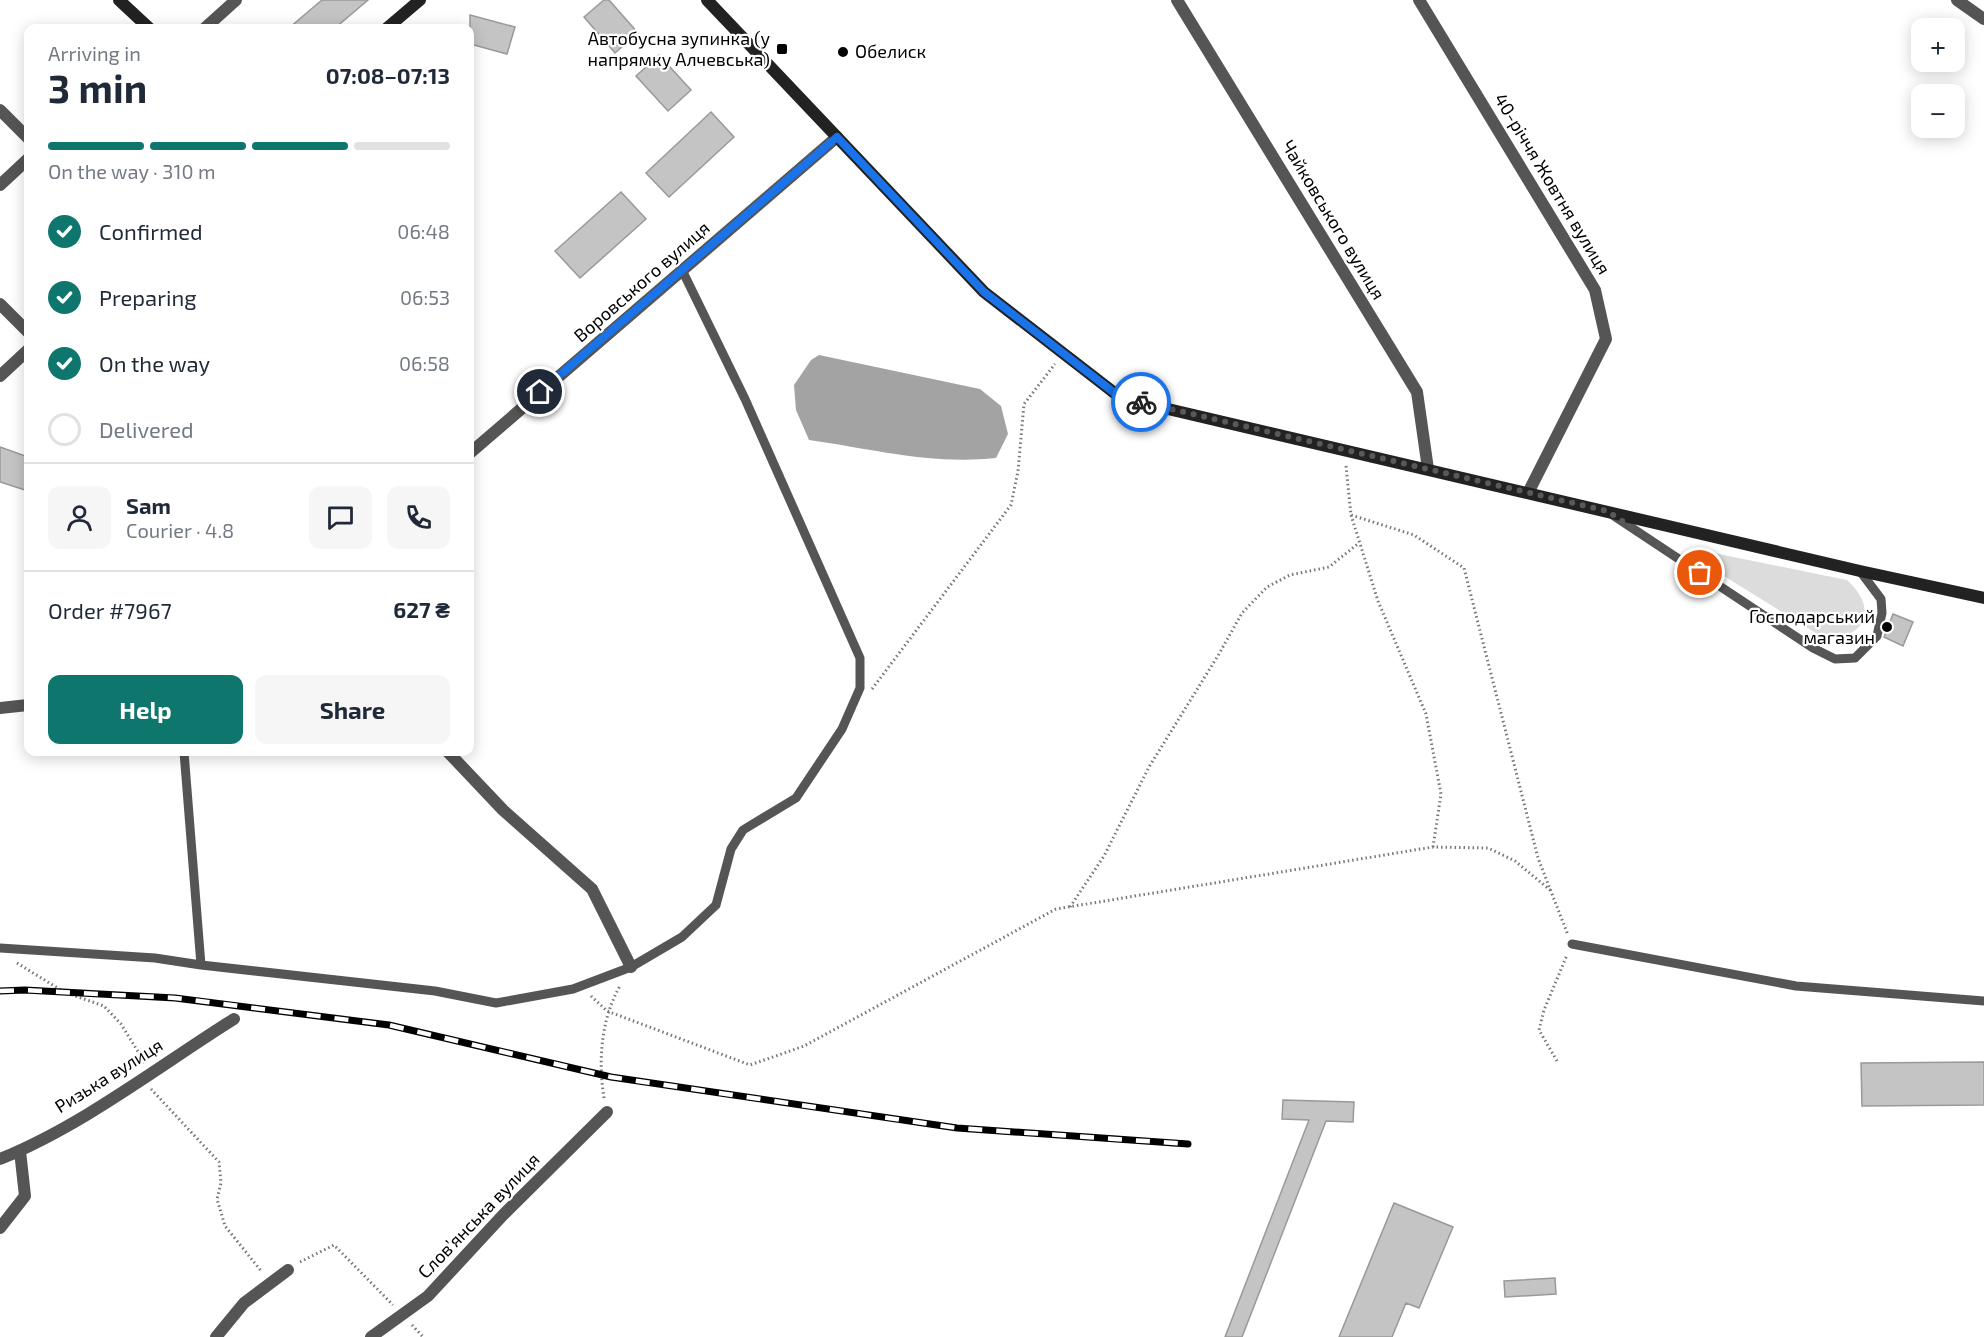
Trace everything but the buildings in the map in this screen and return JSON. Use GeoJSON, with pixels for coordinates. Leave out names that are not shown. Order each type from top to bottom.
{"type":"FeatureCollection","features":[{"type":"Feature","properties":{"kind":"street"},"geometry":{"type":"LineString","coordinates":[[119,0],[145,24]]}},
{"type":"Feature","properties":{"kind":"street"},"geometry":{"type":"LineString","coordinates":[[210,24],[237,0]]}},
{"type":"Feature","properties":{"kind":"street"},"geometry":{"type":"LineString","coordinates":[[392,24],[420,0]]}},
{"type":"Feature","properties":{"kind":"street"},"geometry":{"type":"LineString","coordinates":[[707,0],[984,292],[1121,398],[1860,571],[1984,597]]}},
{"type":"Feature","properties":{"kind":"street","name":"Чайковського вулиця"},"geometry":{"type":"LineString","coordinates":[[1177,0],[1417,392],[1428,469]]}},
{"type":"Feature","properties":{"kind":"street","name":"40-річчя Жовтня вулиця"},"geometry":{"type":"LineString","coordinates":[[1419,0],[1595,290],[1606,339],[1528,493]]}},
{"type":"Feature","properties":{"kind":"street"},"geometry":{"type":"LineString","coordinates":[[1957,0],[1984,19]]}},
{"type":"Feature","properties":{"kind":"street"},"geometry":{"type":"LineString","coordinates":[[0,110],[24,134]]}},
{"type":"Feature","properties":{"kind":"street","name":"Воровського вулиця"},"geometry":{"type":"LineString","coordinates":[[474,450],[837,137]]}},
{"type":"Feature","properties":{"kind":"street"},"geometry":{"type":"LineString","coordinates":[[0,185],[24,163]]}},
{"type":"Feature","properties":{"kind":"street"},"geometry":{"type":"LineString","coordinates":[[0,304],[24,328]]}},
{"type":"Feature","properties":{"kind":"street"},"geometry":{"type":"LineString","coordinates":[[0,376],[24,354]]}},
{"type":"Feature","properties":{"kind":"street"},"geometry":{"type":"LineString","coordinates":[[0,708],[24,705]]}},
{"type":"Feature","properties":{"kind":"street"},"geometry":{"type":"LineString","coordinates":[[452,756],[503,810],[592,889],[631,967]]}},
{"type":"Feature","properties":{"kind":"street","name":"Ризька вулиця"},"geometry":{"type":"LineString","coordinates":[[0,1159],[20,1151],[125,1092],[147,1075],[234,1019]]}},
{"type":"Feature","properties":{"kind":"street","name":"Слов’янська вулиця"},"geometry":{"type":"LineString","coordinates":[[371,1337],[429,1296],[503,1215],[607,1112]]}},
{"type":"Feature","properties":{"kind":"street"},"geometry":{"type":"LineString","coordinates":[[0,1228],[25,1196],[20,1151]]}},
{"type":"Feature","properties":{"kind":"street"},"geometry":{"type":"LineString","coordinates":[[216,1337],[244,1303],[288,1270]]}},
{"type":"Feature","properties":{"kind":"lane"},"geometry":{"type":"LineString","coordinates":[[0,948],[155,958],[435,991],[496,1003],[581,986],[631,967],[682,938],[716,905],[731,849],[743,830],[796,798],[842,729],[860,688],[860,658],[745,399],[682,270]]}},
{"type":"Feature","properties":{"kind":"lane"},"geometry":{"type":"LineString","coordinates":[[1607,511],[1813,648],[1836,659],[1855,658],[1876,636],[1882,613],[1881,598],[1860,571]]}},
{"type":"Feature","properties":{"kind":"lane"},"geometry":{"type":"LineString","coordinates":[[184,756],[201,965]]}},
{"type":"Feature","properties":{"kind":"lane"},"geometry":{"type":"LineString","coordinates":[[1572,944],[1796,986],[1984,1001]]}},
{"type":"Feature","properties":{"kind":"path"},"geometry":{"type":"LineString","coordinates":[[870,692],[1011,506],[1018,471],[1024,404],[1064,354]]}},
{"type":"Feature","properties":{"kind":"path"},"geometry":{"type":"LineString","coordinates":[[1344,449],[1351,515],[1359,543],[1378,601],[1426,714],[1441,794],[1434,847]]}},
{"type":"Feature","properties":{"kind":"path"},"geometry":{"type":"LineString","coordinates":[[1351,515],[1414,535],[1464,568],[1538,858],[1572,944],[1544,1010],[1539,1030],[1557,1061]]}},
{"type":"Feature","properties":{"kind":"path"},"geometry":{"type":"LineString","coordinates":[[1070,907],[1104,856],[1149,767],[1242,613],[1267,587],[1290,574],[1329,567],[1359,543]]}},
{"type":"Feature","properties":{"kind":"path"},"geometry":{"type":"LineString","coordinates":[[581,986],[607,1011],[750,1065],[804,1046],[1056,909],[1434,847],[1488,848],[1515,861],[1551,890]]}},
{"type":"Feature","properties":{"kind":"path"},"geometry":{"type":"LineString","coordinates":[[16,963],[64,992],[104,1006],[121,1024],[147,1075],[219,1162],[221,1183],[217,1199],[225,1226],[271,1283]]}},
{"type":"Feature","properties":{"kind":"path"},"geometry":{"type":"LineString","coordinates":[[607,1112],[600,1074],[607,1011],[631,967]]}},
{"type":"Feature","properties":{"kind":"path"},"geometry":{"type":"LineString","coordinates":[[288,1270],[334,1245],[402,1314]]}},
{"type":"Feature","properties":{"kind":"shaded area"},"geometry":{"type":"Polygon","coordinates":[[[819,355],[980,389],[1001,406],[1008,434],[996,458],[972,460],[925,458],[809,440],[796,410],[794,385],[811,360],[819,355]]]}},
{"type":"Feature","properties":{"kind":"shaded area"},"geometry":{"type":"Polygon","coordinates":[[[1714,553],[1847,580],[1863,603],[1865,613],[1862,622],[1847,634],[1819,635],[1708,566],[1706,560],[1714,553]]]}},
{"type":"Feature","properties":{"kind":"railway"},"geometry":{"type":"LineString","coordinates":[[0,991],[25,990],[175,998],[389,1025],[611,1077],[957,1128],[1188,1144]]}},
{"type":"Feature","properties":{"kind":"way so far"},"geometry":{"type":"LineString","coordinates":[[1141,402],[1607,511],[1700,573]]}},
{"type":"Feature","properties":{"kind":"place","name":"Автобусна зупинка (у напрямку Алчевська)"},"geometry":{"type":"Point","coordinates":[782,49]}},
{"type":"Feature","properties":{"kind":"place","name":"Обелиск"},"geometry":{"type":"Point","coordinates":[843,52]}},
{"type":"Feature","properties":{"kind":"place","name":"Господарський магазин"},"geometry":{"type":"Point","coordinates":[1887,627]}},
{"type":"Feature","properties":{"kind":"route"},"geometry":{"type":"LineString","coordinates":[[540,392],[837,137],[984,292],[1121,398],[1141,402]]}}]}
